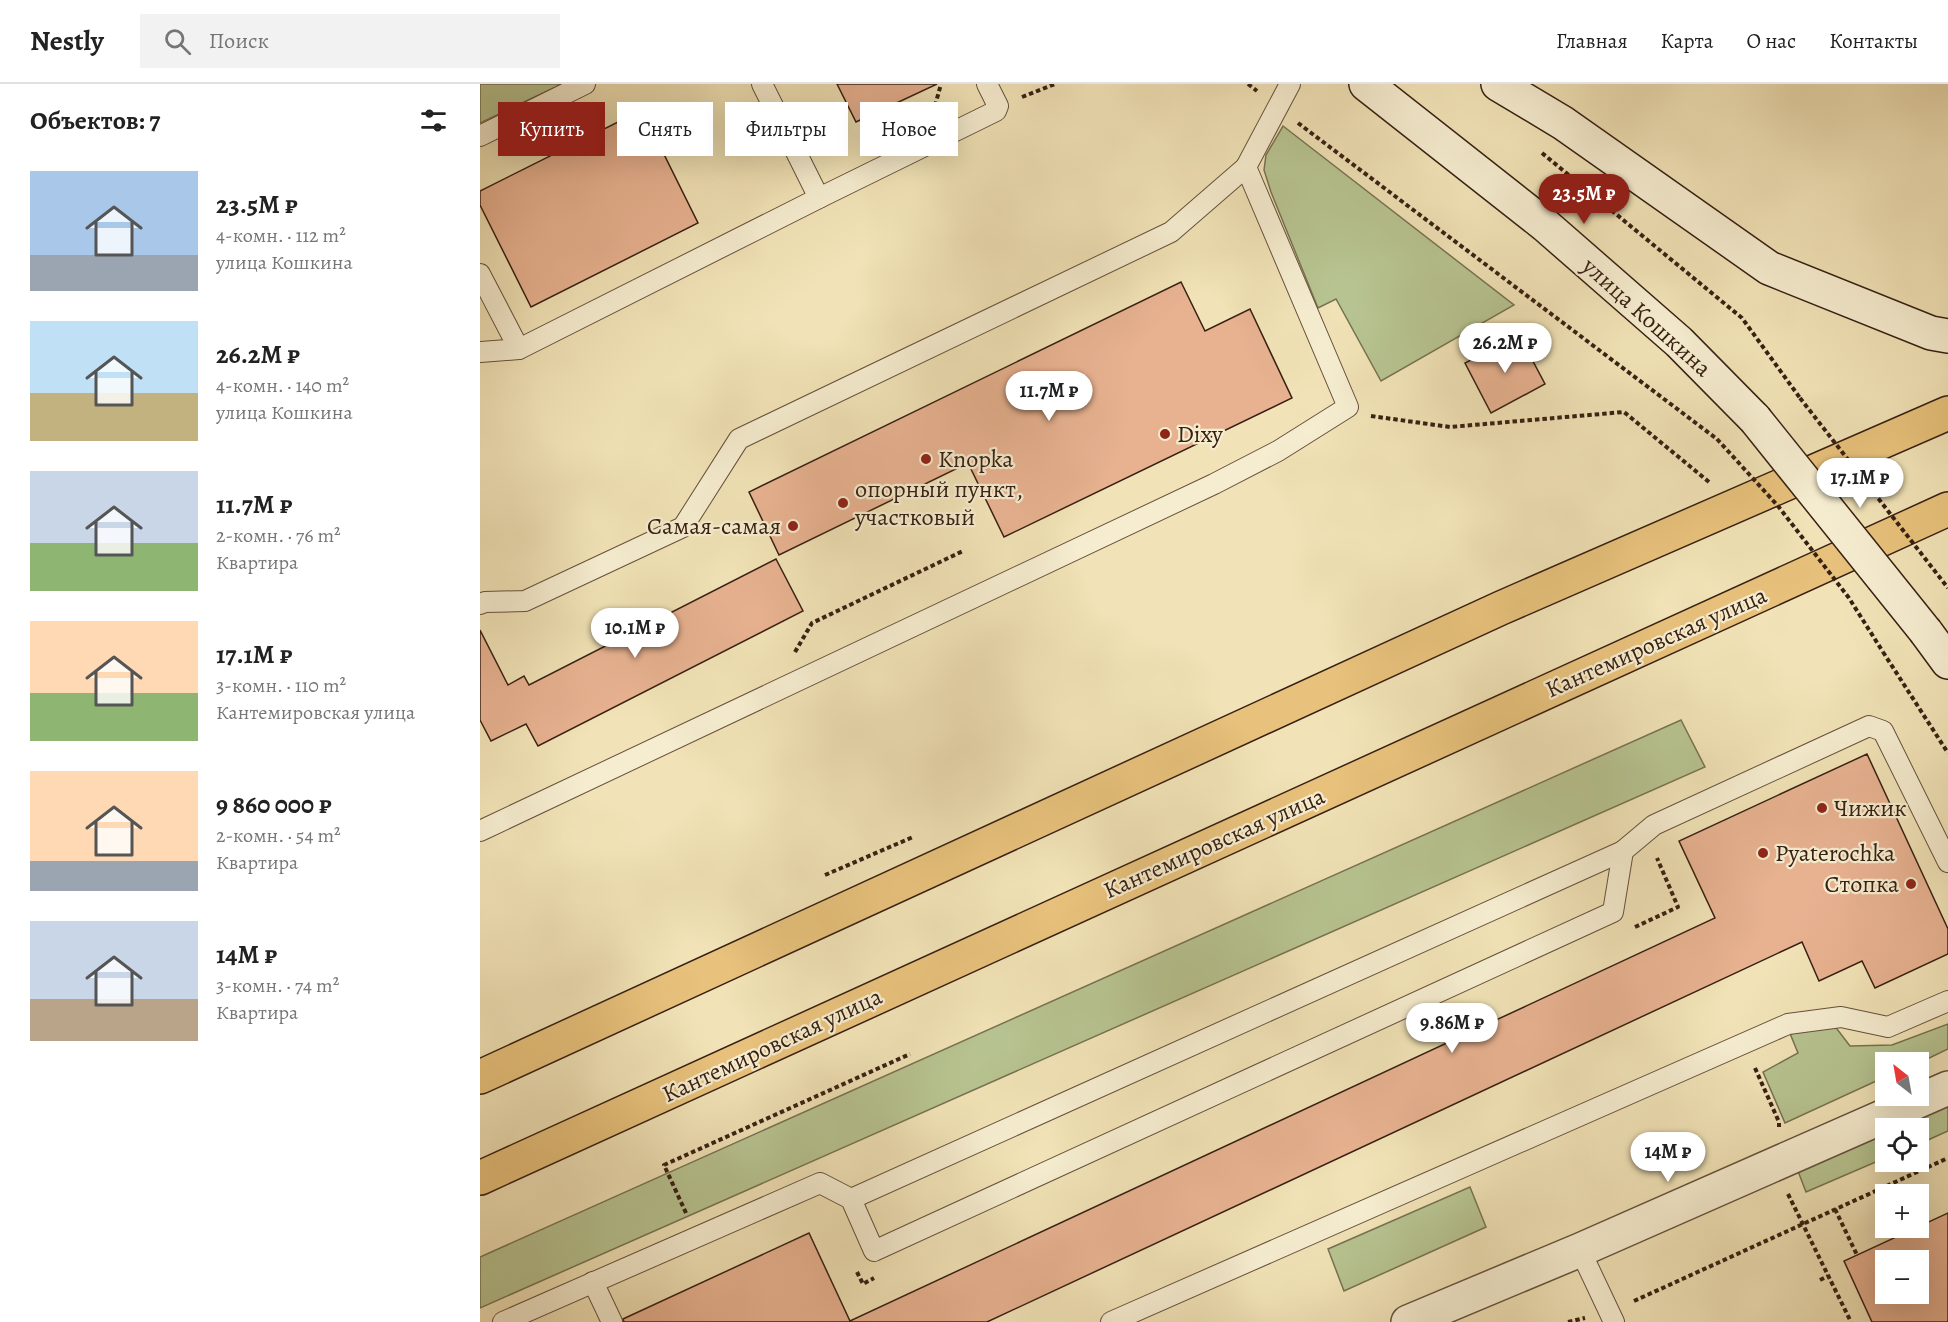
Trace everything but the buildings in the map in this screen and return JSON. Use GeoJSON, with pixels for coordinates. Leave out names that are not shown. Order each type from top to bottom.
{"type":"FeatureCollection","features":[{"type":"Feature","properties":{"kind":"main road","name":"улица Кошкина"},"geometry":{"type":"LineString","coordinates":[[1366,84],[1545,225],[1679,342],[1755,419],[1948,662]]}},
{"type":"Feature","properties":{"kind":"main road"},"geometry":{"type":"LineString","coordinates":[[1498,84],[1563,123],[1769,268],[1931,333],[1948,336]]}},
{"type":"Feature","properties":{"kind":"main road"},"geometry":{"type":"LineString","coordinates":[[480,1077],[1501,608],[1948,413]]}},
{"type":"Feature","properties":{"kind":"main road","name":"Кантемировская улица"},"geometry":{"type":"LineString","coordinates":[[480,1178],[1948,509]]}},
{"type":"Feature","properties":{"kind":"main road"},"geometry":{"type":"LineString","coordinates":[[1408,1322],[1580,1250],[1948,1088]]}},
{"type":"Feature","properties":{"kind":"lane"},"geometry":{"type":"LineString","coordinates":[[480,136],[585,84]]}},
{"type":"Feature","properties":{"kind":"lane"},"geometry":{"type":"LineString","coordinates":[[762,84],[819,198]]}},
{"type":"Feature","properties":{"kind":"lane"},"geometry":{"type":"LineString","coordinates":[[480,352],[519,349],[996,111],[998,106],[987,84]]}},
{"type":"Feature","properties":{"kind":"lane"},"geometry":{"type":"LineString","coordinates":[[480,604],[525,601],[683,527],[739,439],[1171,232],[1246,167],[1290,84]]}},
{"type":"Feature","properties":{"kind":"lane"},"geometry":{"type":"LineString","coordinates":[[480,831],[1214,484],[1278,451],[1348,407],[1246,167]]}},
{"type":"Feature","properties":{"kind":"lane"},"geometry":{"type":"LineString","coordinates":[[480,274],[519,349]]}},
{"type":"Feature","properties":{"kind":"lane"},"geometry":{"type":"LineString","coordinates":[[851,1199],[1623,851],[1654,825],[1869,726],[1883,731],[1948,862]]}},
{"type":"Feature","properties":{"kind":"lane"},"geometry":{"type":"LineString","coordinates":[[503,1322],[820,1184],[851,1199],[874,1251],[1613,912],[1623,851]]}},
{"type":"Feature","properties":{"kind":"lane"},"geometry":{"type":"LineString","coordinates":[[1111,1322],[1788,1024],[1840,1017],[1888,1027],[1948,1001]]}},
{"type":"Feature","properties":{"kind":"lane"},"geometry":{"type":"LineString","coordinates":[[1580,1250],[1612,1317]]}},
{"type":"Feature","properties":{"kind":"lane"},"geometry":{"type":"LineString","coordinates":[[593,1282],[612,1322]]}},
{"type":"Feature","properties":{"kind":"path"},"geometry":{"type":"LineString","coordinates":[[998,106],[1055,84]]}},
{"type":"Feature","properties":{"kind":"path"},"geometry":{"type":"LineString","coordinates":[[1248,84],[1717,439],[1778,506],[1850,598],[1948,753]]}},
{"type":"Feature","properties":{"kind":"path"},"geometry":{"type":"LineString","coordinates":[[1541,152],[1742,318],[1800,398],[1948,588]]}},
{"type":"Feature","properties":{"kind":"path"},"geometry":{"type":"LineString","coordinates":[[1348,407],[1371,416],[1450,427],[1624,412],[1717,488]]}},
{"type":"Feature","properties":{"kind":"path"},"geometry":{"type":"LineString","coordinates":[[772,692],[812,623],[963,551]]}},
{"type":"Feature","properties":{"kind":"path"},"geometry":{"type":"LineString","coordinates":[[825,875],[913,837]]}},
{"type":"Feature","properties":{"kind":"path"},"geometry":{"type":"LineString","coordinates":[[698,1238],[664,1165],[910,1054]]}},
{"type":"Feature","properties":{"kind":"path"},"geometry":{"type":"LineString","coordinates":[[1568,1322],[1612,1317],[1835,1209],[1948,1158]]}},
{"type":"Feature","properties":{"kind":"path"},"geometry":{"type":"LineString","coordinates":[[1835,1209],[1857,1255]]}},
{"type":"Feature","properties":{"kind":"path"},"geometry":{"type":"LineString","coordinates":[[1820,1280],[1828,1276]]}},
{"type":"Feature","properties":{"kind":"green space"},"geometry":{"type":"Polygon","coordinates":[[[480,84],[562,84],[524,102],[498,102],[498,114],[480,123],[480,84]]]}},
{"type":"Feature","properties":{"kind":"green space"},"geometry":{"type":"Polygon","coordinates":[[[1283,126],[1514,305],[1381,381],[1336,299],[1318,308],[1271,192],[1264,170],[1266,155],[1283,126]]]}},
{"type":"Feature","properties":{"kind":"green space"},"geometry":{"type":"Polygon","coordinates":[[[1681,720],[1705,767],[480,1308],[480,1257],[1681,720]]]}},
{"type":"Feature","properties":{"kind":"green space"},"geometry":{"type":"Polygon","coordinates":[[[1948,1024],[1948,1049],[1929,1058],[1929,1052],[1875,1052],[1875,1082],[1785,1123],[1763,1072],[1798,1053],[1789,1031],[1834,1025],[1850,1046],[1892,1045],[1948,1024]]]}},
{"type":"Feature","properties":{"kind":"green space"},"geometry":{"type":"Polygon","coordinates":[[[1948,1103],[1948,1131],[1929,1140],[1929,1118],[1912,1118],[1948,1103]]]}},
{"type":"Feature","properties":{"kind":"green space"},"geometry":{"type":"Polygon","coordinates":[[[1875,1133],[1875,1162],[1806,1192],[1796,1166],[1875,1133]]]}},
{"type":"Feature","properties":{"kind":"green space"},"geometry":{"type":"Polygon","coordinates":[[[1470,1187],[1486,1227],[1344,1291],[1328,1249],[1470,1187]]]}},
{"type":"Feature","properties":{"kind":"place","name":"Dixy"},"geometry":{"type":"Point","coordinates":[1165,434]}},
{"type":"Feature","properties":{"kind":"place","name":"Knopka"},"geometry":{"type":"Point","coordinates":[926,459]}},
{"type":"Feature","properties":{"kind":"place","name":"опорный пункт, участковый"},"geometry":{"type":"Point","coordinates":[843,503]}},
{"type":"Feature","properties":{"kind":"place","name":"Самая-самая"},"geometry":{"type":"Point","coordinates":[793,526]}},
{"type":"Feature","properties":{"kind":"place","name":"Чижик"},"geometry":{"type":"Point","coordinates":[1822,808]}},
{"type":"Feature","properties":{"kind":"place","name":"Pyaterochka"},"geometry":{"type":"Point","coordinates":[1763,853]}},
{"type":"Feature","properties":{"kind":"place","name":"Стопка"},"geometry":{"type":"Point","coordinates":[1911,884]}}]}
